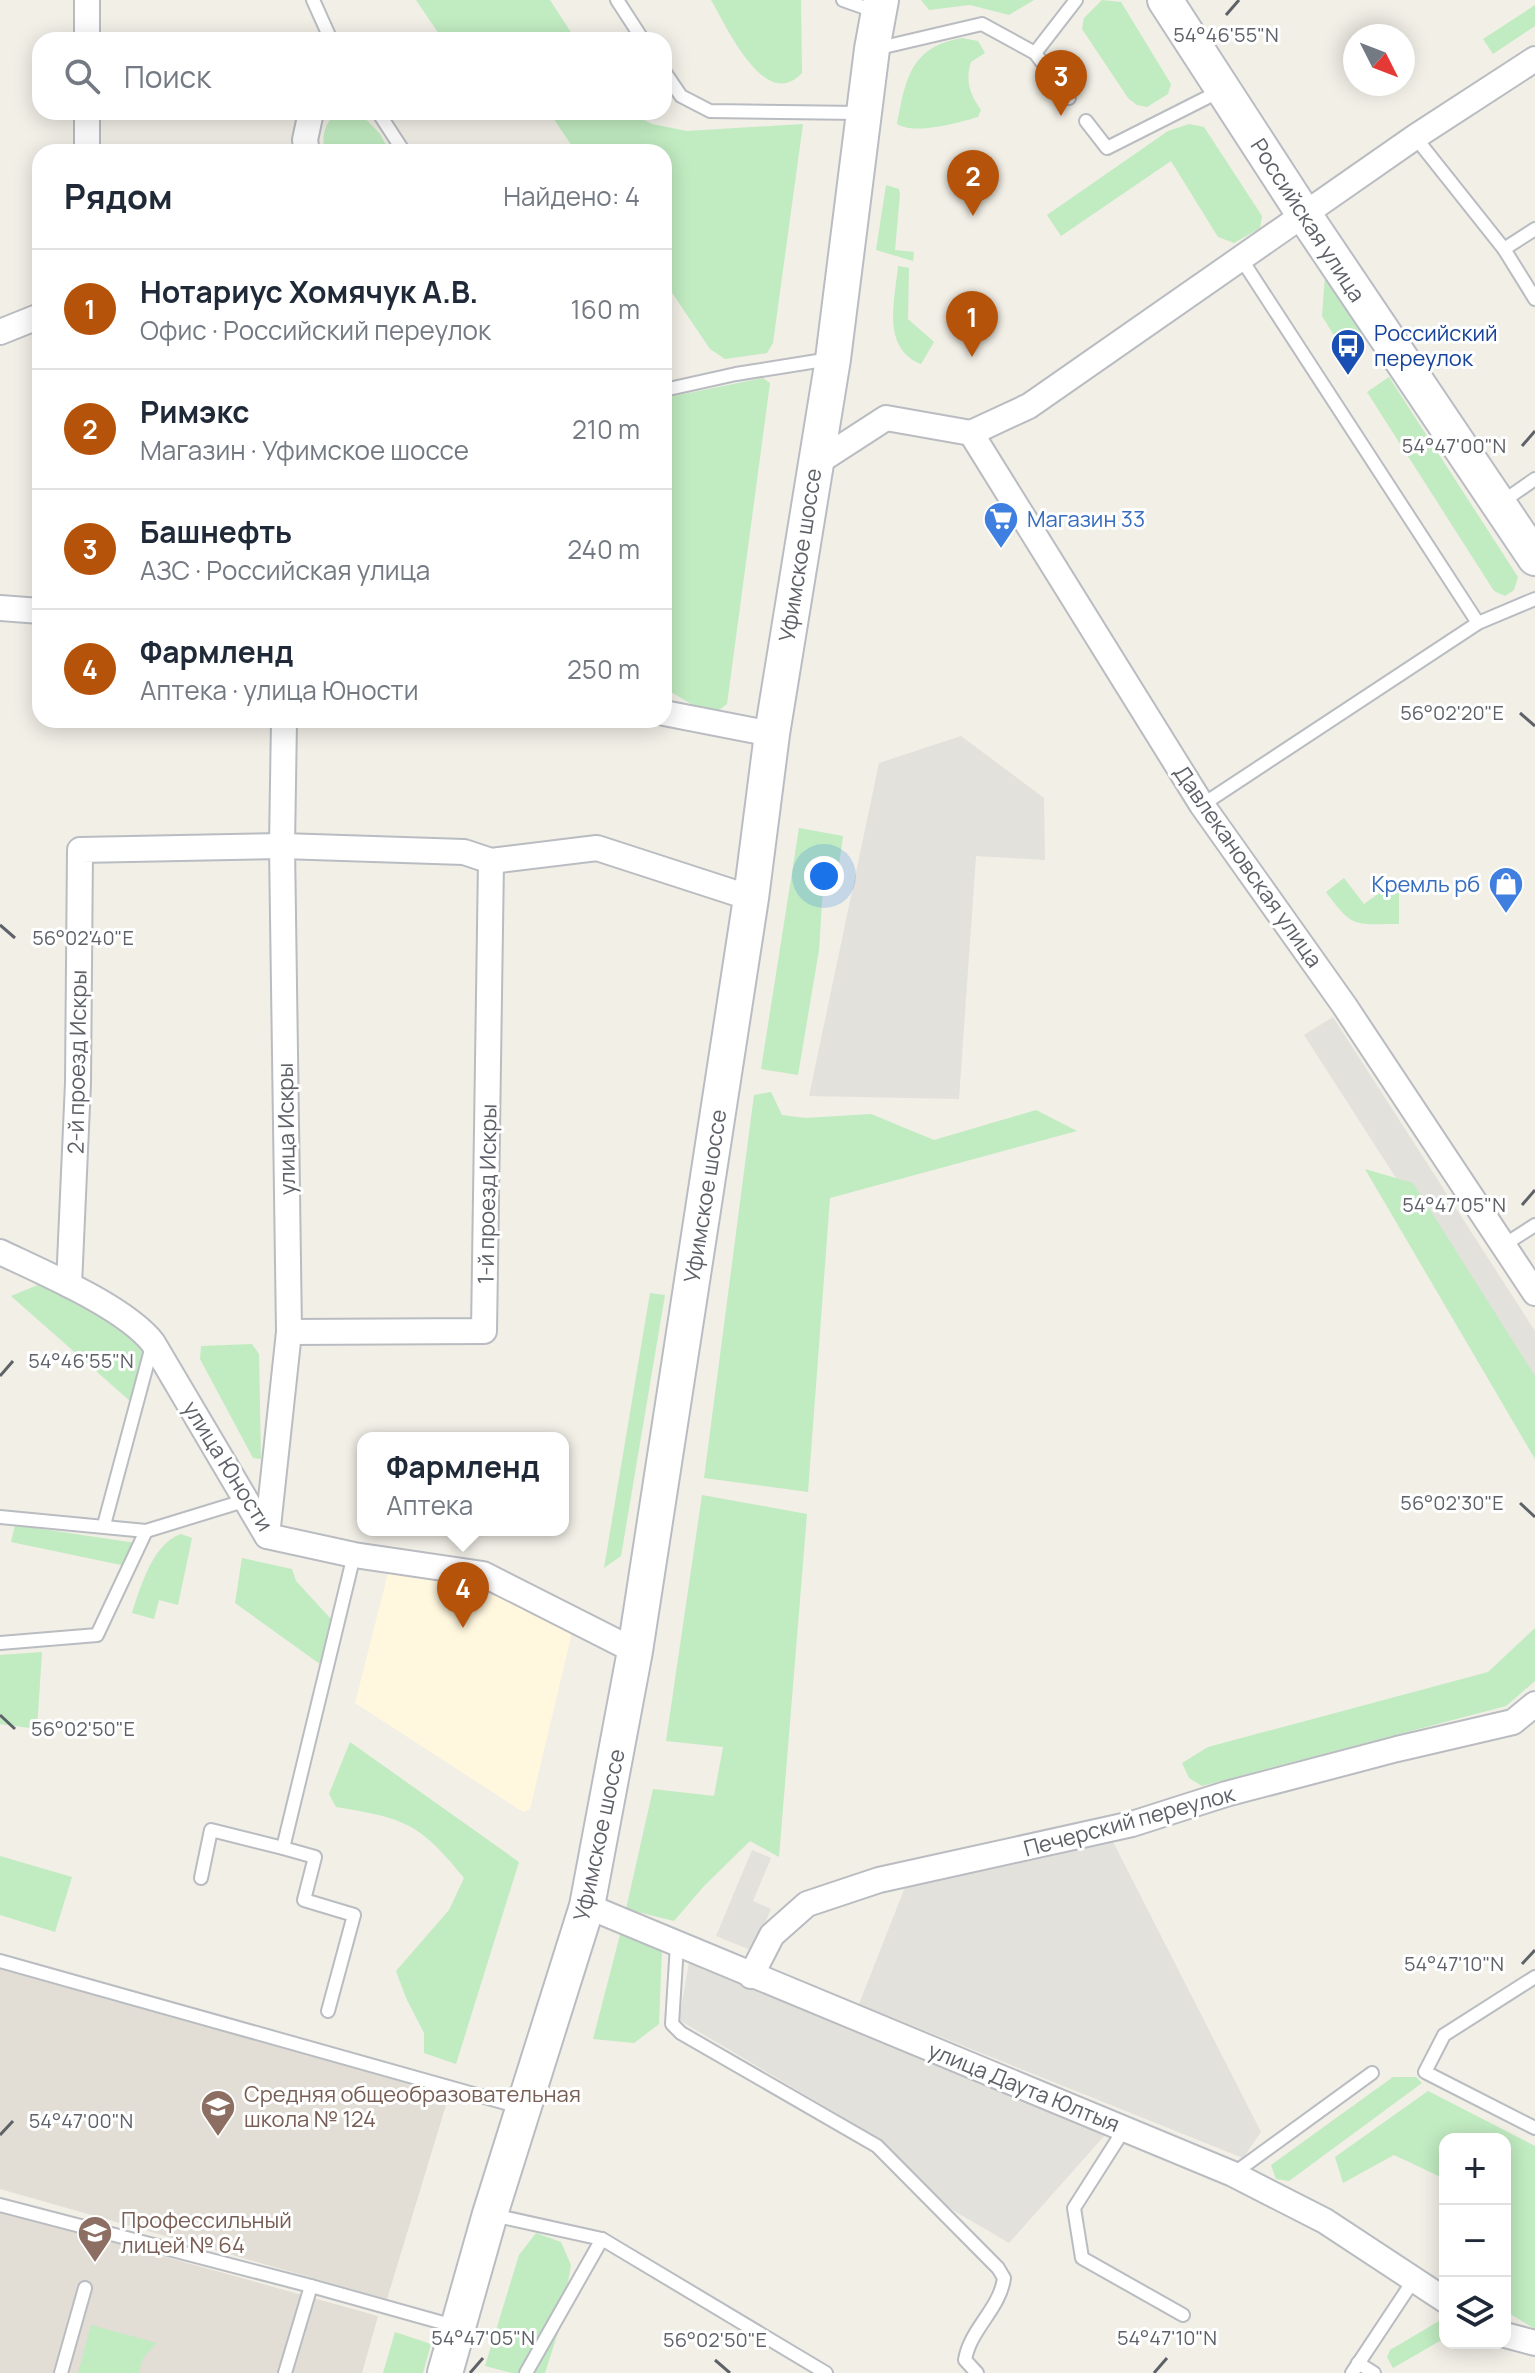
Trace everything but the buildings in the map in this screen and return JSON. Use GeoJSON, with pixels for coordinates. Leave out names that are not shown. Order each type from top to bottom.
{"type":"FeatureCollection","features":[{"type":"Feature","properties":{"kind":"main road","name":"Российская улица"},"geometry":{"type":"LineString","coordinates":[[1165,0],[1305,216],[1535,558]]}},
{"type":"Feature","properties":{"kind":"main road","name":"Уфимское шоссе"},"geometry":{"type":"LineString","coordinates":[[445,2373],[490,2214],[587,1906],[635,1651],[751,898],[772,734],[833,359],[879,6]]}},
{"type":"Feature","properties":{"kind":"street"},"geometry":{"type":"LineString","coordinates":[[87,0],[87,32]]}},
{"type":"Feature","properties":{"kind":"street"},"geometry":{"type":"LineString","coordinates":[[815,464],[886,418],[971,433],[1029,406],[1415,137],[1535,59]]}},
{"type":"Feature","properties":{"kind":"street"},"geometry":{"type":"LineString","coordinates":[[87,120],[87,144]]}},
{"type":"Feature","properties":{"kind":"street"},"geometry":{"type":"LineString","coordinates":[[306,144],[309,120]]}},
{"type":"Feature","properties":{"kind":"street"},"geometry":{"type":"LineString","coordinates":[[0,332],[32,319]]}},
{"type":"Feature","properties":{"kind":"street","name":"Давлекановская улица"},"geometry":{"type":"LineString","coordinates":[[971,433],[1202,805],[1344,1005],[1535,1293]]}},
{"type":"Feature","properties":{"kind":"street"},"geometry":{"type":"LineString","coordinates":[[0,608],[32,610]]}},
{"type":"Feature","properties":{"kind":"street"},"geometry":{"type":"LineString","coordinates":[[672,715],[772,734]]}},
{"type":"Feature","properties":{"kind":"street","name":"улица Искры"},"geometry":{"type":"LineString","coordinates":[[267,1536],[289,1332],[282,846],[284,728]]}},
{"type":"Feature","properties":{"kind":"street"},"geometry":{"type":"LineString","coordinates":[[282,846],[464,852],[491,861],[597,848],[751,898]]}},
{"type":"Feature","properties":{"kind":"street","name":"2-й проезд Искры"},"geometry":{"type":"LineString","coordinates":[[69,1285],[78,1083],[80,850],[282,846]]}},
{"type":"Feature","properties":{"kind":"street","name":"1-й проезд Искры"},"geometry":{"type":"LineString","coordinates":[[289,1332],[484,1331],[491,861]]}},
{"type":"Feature","properties":{"kind":"street","name":"улица Юности"},"geometry":{"type":"LineString","coordinates":[[0,1252],[69,1285],[141,1328],[153,1343],[267,1536],[354,1555],[483,1574],[635,1651]]}},
{"type":"Feature","properties":{"kind":"street","name":"Печерский переулок"},"geometry":{"type":"LineString","coordinates":[[751,1976],[772,1935],[807,1904],[879,1880],[1132,1824],[1226,1794],[1513,1722],[1535,1704]]}},
{"type":"Feature","properties":{"kind":"street","name":"улица Даута Юлтыя"},"geometry":{"type":"LineString","coordinates":[[587,1906],[1233,2174],[1325,2221],[1439,2296]]}},
{"type":"Feature","properties":{"kind":"street"},"geometry":{"type":"LineString","coordinates":[[1511,2337],[1535,2343]]}},
{"type":"Feature","properties":{"kind":"lane"},"geometry":{"type":"LineString","coordinates":[[313,0],[327,32]]}},
{"type":"Feature","properties":{"kind":"lane"},"geometry":{"type":"LineString","coordinates":[[617,0],[638,32]]}},
{"type":"Feature","properties":{"kind":"lane"},"geometry":{"type":"LineString","coordinates":[[843,0],[879,6]]}},
{"type":"Feature","properties":{"kind":"lane"},"geometry":{"type":"LineString","coordinates":[[1035,53],[1076,0]]}},
{"type":"Feature","properties":{"kind":"lane"},"geometry":{"type":"LineString","coordinates":[[872,49],[982,24],[1035,53],[1069,98]]}},
{"type":"Feature","properties":{"kind":"lane"},"geometry":{"type":"LineString","coordinates":[[672,83],[681,96],[710,111],[864,113]]}},
{"type":"Feature","properties":{"kind":"lane"},"geometry":{"type":"LineString","coordinates":[[1086,121],[1107,148],[1223,90]]}},
{"type":"Feature","properties":{"kind":"lane"},"geometry":{"type":"LineString","coordinates":[[383,120],[399,144]]}},
{"type":"Feature","properties":{"kind":"lane"},"geometry":{"type":"LineString","coordinates":[[1415,137],[1504,249],[1535,299]]}},
{"type":"Feature","properties":{"kind":"lane"},"geometry":{"type":"LineString","coordinates":[[1504,249],[1535,229]]}},
{"type":"Feature","properties":{"kind":"lane"},"geometry":{"type":"LineString","coordinates":[[1242,260],[1478,623]]}},
{"type":"Feature","properties":{"kind":"lane"},"geometry":{"type":"LineString","coordinates":[[672,388],[736,374],[833,359]]}},
{"type":"Feature","properties":{"kind":"lane"},"geometry":{"type":"LineString","coordinates":[[1499,504],[1535,479]]}},
{"type":"Feature","properties":{"kind":"lane"},"geometry":{"type":"LineString","coordinates":[[1202,805],[1478,623],[1535,599]]}},
{"type":"Feature","properties":{"kind":"lane"},"geometry":{"type":"LineString","coordinates":[[1504,1245],[1535,1225]]}},
{"type":"Feature","properties":{"kind":"lane"},"geometry":{"type":"LineString","coordinates":[[104,1525],[153,1343]]}},
{"type":"Feature","properties":{"kind":"lane"},"geometry":{"type":"LineString","coordinates":[[0,1517],[146,1531],[247,1500]]}},
{"type":"Feature","properties":{"kind":"lane"},"geometry":{"type":"LineString","coordinates":[[0,1643],[97,1635],[146,1531]]}},
{"type":"Feature","properties":{"kind":"lane"},"geometry":{"type":"LineString","coordinates":[[283,1848],[354,1555]]}},
{"type":"Feature","properties":{"kind":"lane"},"geometry":{"type":"LineString","coordinates":[[201,1878],[211,1830],[315,1857],[304,1900],[354,1915],[328,2011]]}},
{"type":"Feature","properties":{"kind":"lane"},"geometry":{"type":"LineString","coordinates":[[677,1945],[672,2024],[681,2033],[877,2146],[998,2268],[1004,2278],[999,2298],[967,2349],[965,2360],[977,2373]]}},
{"type":"Feature","properties":{"kind":"lane"},"geometry":{"type":"LineString","coordinates":[[0,1961],[523,2107]]}},
{"type":"Feature","properties":{"kind":"lane"},"geometry":{"type":"LineString","coordinates":[[1535,1977],[1444,2035],[1425,2072],[1535,2128]]}},
{"type":"Feature","properties":{"kind":"lane"},"geometry":{"type":"LineString","coordinates":[[1233,2174],[1372,2073]]}},
{"type":"Feature","properties":{"kind":"lane"},"geometry":{"type":"LineString","coordinates":[[1125,2128],[1074,2208],[1082,2258],[1183,2315]]}},
{"type":"Feature","properties":{"kind":"lane"},"geometry":{"type":"LineString","coordinates":[[0,2205],[458,2327]]}},
{"type":"Feature","properties":{"kind":"lane"},"geometry":{"type":"LineString","coordinates":[[490,2214],[602,2239],[826,2373]]}},
{"type":"Feature","properties":{"kind":"lane"},"geometry":{"type":"LineString","coordinates":[[526,2373],[602,2239]]}},
{"type":"Feature","properties":{"kind":"lane"},"geometry":{"type":"LineString","coordinates":[[1374,2373],[1355,2368],[1413,2281]]}},
{"type":"Feature","properties":{"kind":"lane"},"geometry":{"type":"LineString","coordinates":[[285,2373],[311,2286]]}},
{"type":"Feature","properties":{"kind":"lane"},"geometry":{"type":"LineString","coordinates":[[61,2373],[85,2288]]}},
{"type":"Feature","properties":{"kind":"shaded area"},"geometry":{"type":"Polygon","coordinates":[[[961,736],[1044,798],[1045,860],[976,856],[959,1099],[809,1096],[879,763],[961,736]]]}},
{"type":"Feature","properties":{"kind":"shaded area"},"geometry":{"type":"Polygon","coordinates":[[[1333,1017],[1535,1331],[1535,1394],[1304,1035],[1333,1017]]]}},
{"type":"Feature","properties":{"kind":"shaded area"},"geometry":{"type":"Polygon","coordinates":[[[389,1569],[522,1603],[570,1628],[571,1637],[530,1809],[523,1812],[355,1703],[389,1569]]]}},
{"type":"Feature","properties":{"kind":"shaded area"},"geometry":{"type":"Polygon","coordinates":[[[1110,1836],[1261,2132],[1243,2158],[859,2004],[909,1877],[1110,1836]]]}},
{"type":"Feature","properties":{"kind":"shaded area"},"geometry":{"type":"Polygon","coordinates":[[[752,1850],[771,1858],[753,1901],[771,1909],[753,1951],[716,1936],[752,1850]]]}},
{"type":"Feature","properties":{"kind":"shaded area","name":"Средняя общеобразовательная школа № 124"},"geometry":{"type":"Polygon","coordinates":[[[0,1956],[453,2082],[387,2299],[0,2189],[0,1956]]]}},
{"type":"Feature","properties":{"kind":"shaded area"},"geometry":{"type":"Polygon","coordinates":[[[689,1962],[1105,2135],[1009,2243],[910,2185],[880,2139],[679,2020],[689,1962]]]}},
{"type":"Feature","properties":{"kind":"shaded area","name":"Профессильный лицей № 64"},"geometry":{"type":"Polygon","coordinates":[[[0,2211],[378,2316],[362,2373],[0,2373],[0,2211]]]}},
{"type":"Feature","properties":{"kind":"green space"},"geometry":{"type":"Polygon","coordinates":[[[416,0],[550,0],[571,32],[438,32],[416,0]]]}},
{"type":"Feature","properties":{"kind":"green space"},"geometry":{"type":"Polygon","coordinates":[[[711,0],[801,0],[802,73],[788,82],[774,82],[761,75],[737,46],[711,0]]]}},
{"type":"Feature","properties":{"kind":"green space"},"geometry":{"type":"Polygon","coordinates":[[[921,0],[1034,0],[1009,15],[970,5],[929,10],[921,0]]]}},
{"type":"Feature","properties":{"kind":"green space"},"geometry":{"type":"Polygon","coordinates":[[[1102,0],[1121,2],[1171,84],[1168,94],[1147,107],[1137,105],[1128,98],[1082,29],[1084,18],[1102,0]]]}},
{"type":"Feature","properties":{"kind":"green space"},"geometry":{"type":"Polygon","coordinates":[[[1535,5],[1535,26],[1493,54],[1483,39],[1535,5]]]}},
{"type":"Feature","properties":{"kind":"green space"},"geometry":{"type":"Polygon","coordinates":[[[962,38],[978,41],[985,53],[971,62],[968,75],[971,93],[981,110],[978,117],[925,128],[897,124],[908,79],[921,57],[945,42],[962,38]]]}},
{"type":"Feature","properties":{"kind":"green space"},"geometry":{"type":"Polygon","coordinates":[[[367,120],[386,144],[325,144],[329,121],[367,120]]]}},
{"type":"Feature","properties":{"kind":"green space"},"geometry":{"type":"Polygon","coordinates":[[[554,120],[644,120],[687,131],[803,124],[773,343],[767,353],[725,359],[710,349],[672,293],[672,144],[571,144],[554,120]]]}},
{"type":"Feature","properties":{"kind":"green space"},"geometry":{"type":"Polygon","coordinates":[[[1189,124],[1204,127],[1262,216],[1260,228],[1234,243],[1218,237],[1171,161],[1061,236],[1047,215],[1168,131],[1189,124]]]}},
{"type":"Feature","properties":{"kind":"green space"},"geometry":{"type":"Polygon","coordinates":[[[886,185],[899,189],[900,194],[895,250],[914,252],[913,261],[876,250],[886,185]]]}},
{"type":"Feature","properties":{"kind":"green space"},"geometry":{"type":"Polygon","coordinates":[[[898,266],[909,268],[908,319],[934,342],[921,364],[908,357],[895,335],[893,308],[898,266]]]}},
{"type":"Feature","properties":{"kind":"green space"},"geometry":{"type":"Polygon","coordinates":[[[1325,276],[1365,339],[1345,353],[1322,316],[1325,276]]]}},
{"type":"Feature","properties":{"kind":"green space"},"geometry":{"type":"Polygon","coordinates":[[[1389,377],[1518,577],[1514,590],[1505,596],[1494,591],[1367,392],[1389,377]]]}},
{"type":"Feature","properties":{"kind":"green space"},"geometry":{"type":"Polygon","coordinates":[[[763,378],[770,383],[727,704],[718,711],[698,708],[672,693],[672,396],[763,378]]]}},
{"type":"Feature","properties":{"kind":"green space"},"geometry":{"type":"Polygon","coordinates":[[[799,828],[843,836],[838,873],[823,887],[819,950],[798,1075],[761,1069],[799,828]]]}},
{"type":"Feature","properties":{"kind":"green space"},"geometry":{"type":"Polygon","coordinates":[[[1344,878],[1364,904],[1399,879],[1399,924],[1363,924],[1342,913],[1326,892],[1344,878]]]}},
{"type":"Feature","properties":{"kind":"green space"},"geometry":{"type":"Polygon","coordinates":[[[771,1092],[782,1115],[805,1118],[871,1114],[934,1140],[1036,1110],[1077,1131],[830,1198],[808,1492],[704,1478],[754,1095],[771,1092]]]}},
{"type":"Feature","properties":{"kind":"green space"},"geometry":{"type":"Polygon","coordinates":[[[1365,1169],[1413,1183],[1535,1376],[1535,1459],[1365,1169]]]}},
{"type":"Feature","properties":{"kind":"green space"},"geometry":{"type":"Polygon","coordinates":[[[45,1282],[120,1325],[144,1348],[130,1401],[11,1296],[45,1282]]]}},
{"type":"Feature","properties":{"kind":"green space"},"geometry":{"type":"Polygon","coordinates":[[[650,1293],[665,1295],[621,1556],[604,1568],[650,1293]]]}},
{"type":"Feature","properties":{"kind":"green space"},"geometry":{"type":"Polygon","coordinates":[[[252,1344],[259,1354],[261,1459],[253,1458],[200,1359],[201,1346],[252,1344]]]}},
{"type":"Feature","properties":{"kind":"green space"},"geometry":{"type":"Polygon","coordinates":[[[702,1495],[807,1514],[779,1857],[750,1841],[674,1921],[626,1909],[653,1789],[714,1796],[723,1747],[666,1741],[702,1495]]]}},
{"type":"Feature","properties":{"kind":"green space"},"geometry":{"type":"Polygon","coordinates":[[[15,1525],[136,1543],[126,1566],[11,1542],[15,1525]]]}},
{"type":"Feature","properties":{"kind":"green space"},"geometry":{"type":"Polygon","coordinates":[[[181,1534],[192,1538],[178,1605],[159,1600],[154,1619],[132,1613],[155,1556],[171,1539],[181,1534]]]}},
{"type":"Feature","properties":{"kind":"green space"},"geometry":{"type":"Polygon","coordinates":[[[242,1558],[292,1569],[296,1581],[331,1619],[324,1667],[235,1603],[242,1558]]]}},
{"type":"Feature","properties":{"kind":"green space"},"geometry":{"type":"Polygon","coordinates":[[[1535,1628],[1535,1681],[1506,1706],[1202,1786],[1189,1778],[1182,1763],[1208,1747],[1488,1672],[1535,1628]]]}},
{"type":"Feature","properties":{"kind":"green space"},"geometry":{"type":"Polygon","coordinates":[[[42,1652],[37,1729],[0,1724],[0,1655],[42,1652]]]}},
{"type":"Feature","properties":{"kind":"green space"},"geometry":{"type":"Polygon","coordinates":[[[350,1742],[519,1862],[456,2064],[424,2053],[424,2033],[396,1971],[449,1910],[464,1878],[435,1845],[409,1826],[378,1815],[336,1807],[329,1794],[350,1742]]]}},
{"type":"Feature","properties":{"kind":"green space"},"geometry":{"type":"Polygon","coordinates":[[[0,1856],[72,1877],[55,1932],[0,1915],[0,1856]]]}},
{"type":"Feature","properties":{"kind":"green space"},"geometry":{"type":"Polygon","coordinates":[[[621,1931],[662,1949],[659,2024],[634,2043],[593,2039],[621,1931]]]}},
{"type":"Feature","properties":{"kind":"green space"},"geometry":{"type":"Polygon","coordinates":[[[1393,2077],[1416,2077],[1422,2083],[1289,2181],[1276,2179],[1271,2165],[1393,2077]]]}},
{"type":"Feature","properties":{"kind":"green space"},"geometry":{"type":"Polygon","coordinates":[[[1428,2091],[1510,2133],[1439,2133],[1439,2176],[1394,2155],[1343,2183],[1335,2157],[1428,2091]]]}},
{"type":"Feature","properties":{"kind":"green space"},"geometry":{"type":"Polygon","coordinates":[[[1511,2134],[1535,2146],[1535,2329],[1511,2315],[1511,2134]]]}},
{"type":"Feature","properties":{"kind":"green space"},"geometry":{"type":"Polygon","coordinates":[[[536,2233],[561,2242],[571,2265],[561,2323],[545,2373],[512,2373],[485,2366],[519,2255],[536,2233]]]}},
{"type":"Feature","properties":{"kind":"green space"},"geometry":{"type":"Polygon","coordinates":[[[1439,2321],[1439,2341],[1393,2368],[1387,2357],[1390,2350],[1439,2321]]]}},
{"type":"Feature","properties":{"kind":"green space"},"geometry":{"type":"Polygon","coordinates":[[[91,2325],[157,2343],[143,2358],[139,2373],[78,2373],[91,2325]]]}},
{"type":"Feature","properties":{"kind":"green space"},"geometry":{"type":"Polygon","coordinates":[[[395,2332],[431,2344],[423,2373],[383,2373],[395,2332]]]}},
{"type":"Feature","properties":{"kind":"place","name":"Башнефть"},"geometry":{"type":"Point","coordinates":[1061,116]}},
{"type":"Feature","properties":{"kind":"place","name":"Римэкс"},"geometry":{"type":"Point","coordinates":[973,216]}},
{"type":"Feature","properties":{"kind":"place","name":"Нотариус Хомячук А.В."},"geometry":{"type":"Point","coordinates":[972,357]}},
{"type":"Feature","properties":{"kind":"place","name":"Российский переулок"},"geometry":{"type":"Point","coordinates":[1348,377]}},
{"type":"Feature","properties":{"kind":"place","name":"Магазин 33"},"geometry":{"type":"Point","coordinates":[1001,550]}},
{"type":"Feature","properties":{"kind":"place","name":"Кремль рб"},"geometry":{"type":"Point","coordinates":[1506,915]}},
{"type":"Feature","properties":{"kind":"place","name":"Фармленд"},"geometry":{"type":"Point","coordinates":[463,1628]}},
{"type":"Feature","properties":{"kind":"place","name":"Средняя общеобразовательная школа № 124"},"geometry":{"type":"Point","coordinates":[218,2138]}},
{"type":"Feature","properties":{"kind":"place","name":"Профессильный лицей № 64"},"geometry":{"type":"Point","coordinates":[95,2264]}}]}
